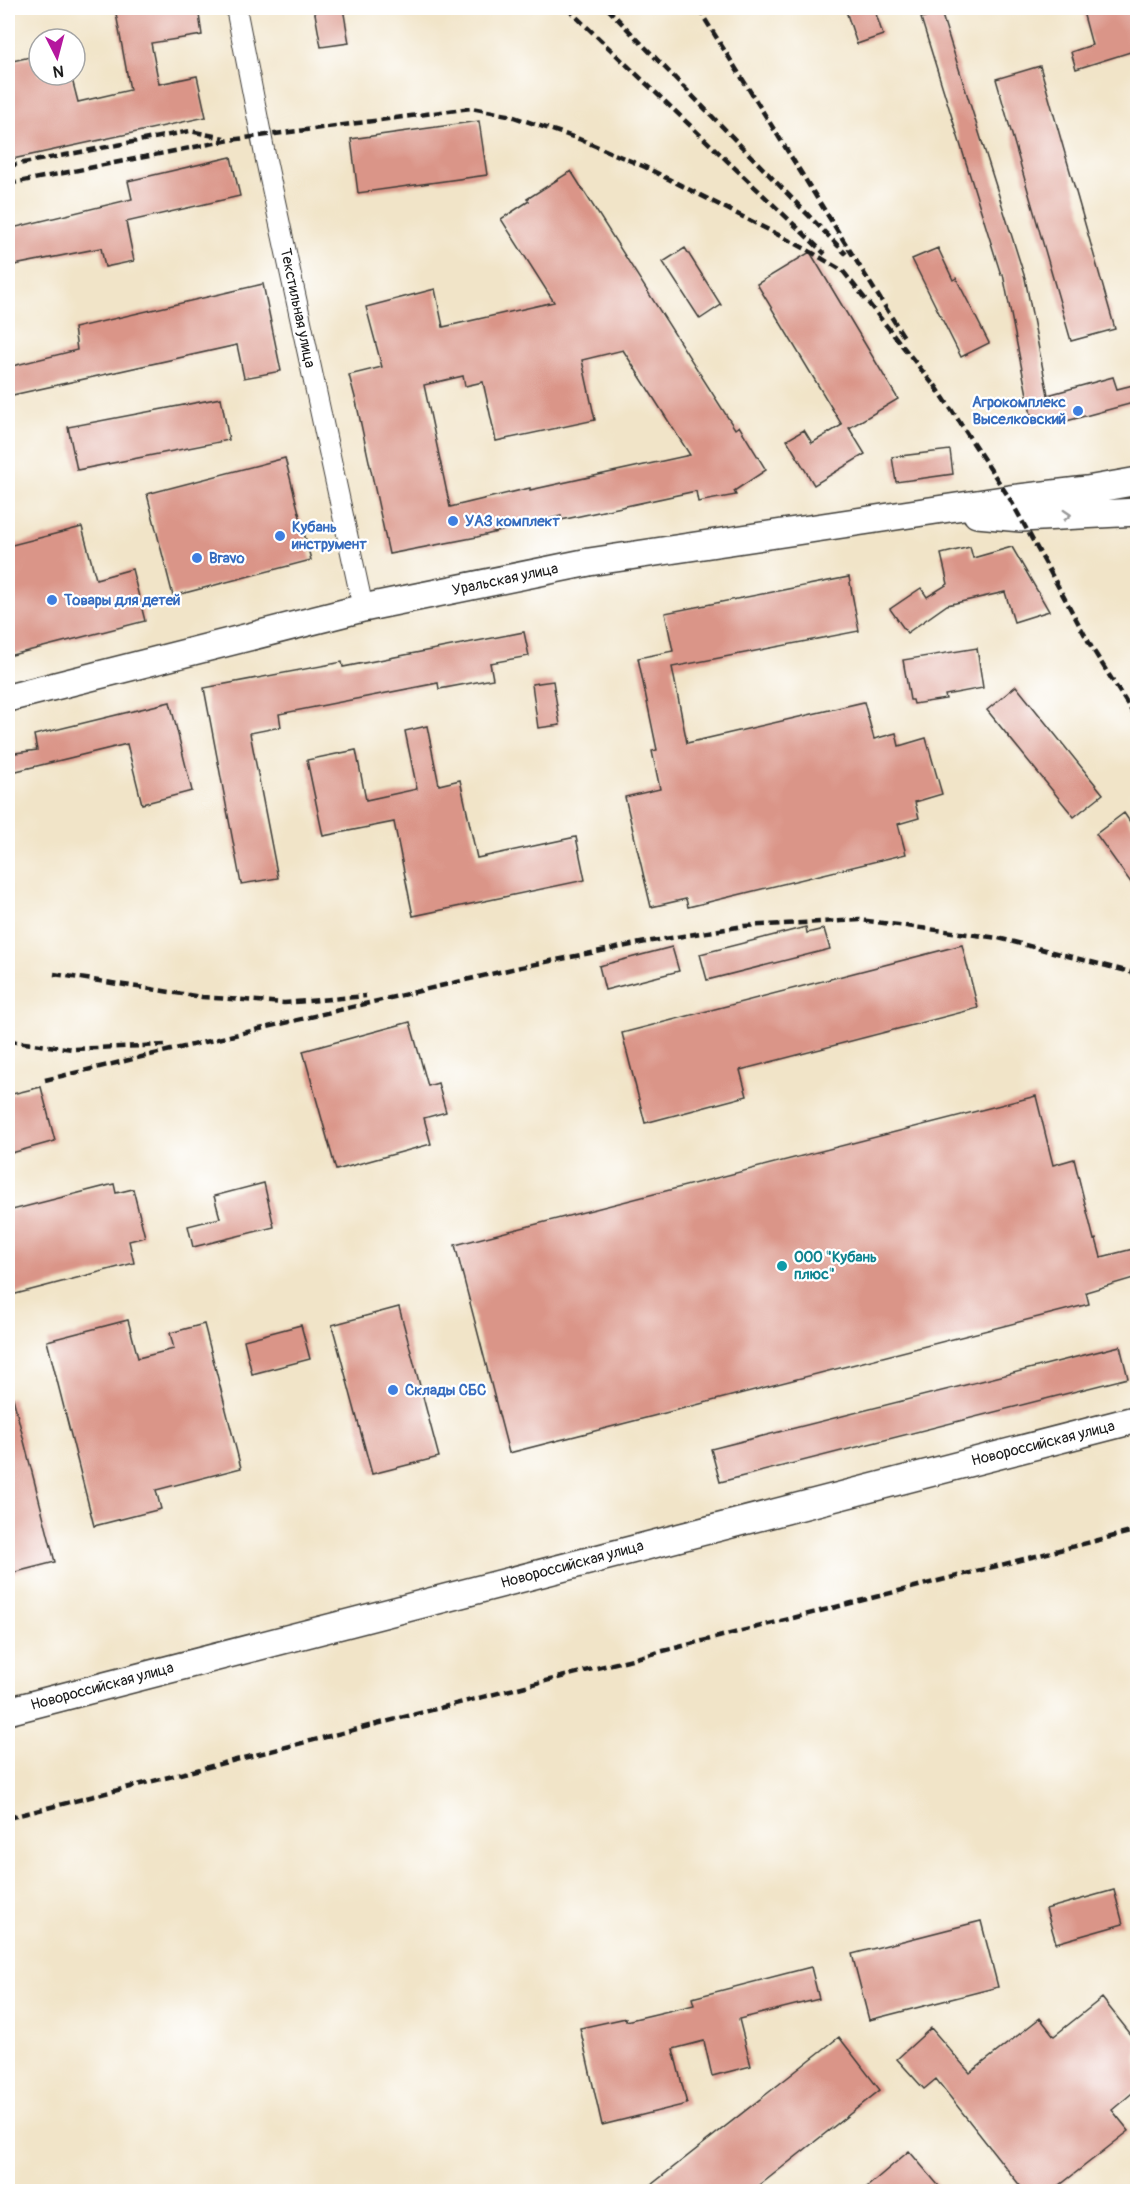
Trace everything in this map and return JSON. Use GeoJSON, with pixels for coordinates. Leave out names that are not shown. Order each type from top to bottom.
{"type":"FeatureCollection","features":[{"type":"Feature","properties":{"kind":"main road","name":"Уральская улица"},"geometry":{"type":"LineString","coordinates":[[801,532],[1137,481]]}},
{"type":"Feature","properties":{"kind":"main road","name":"Уральская улица"},"geometry":{"type":"LineString","coordinates":[[8,700],[363,610],[589,562],[956,512],[1021,518],[1137,512]]}},
{"type":"Feature","properties":{"kind":"main road","name":"Новороссийская улица"},"geometry":{"type":"LineString","coordinates":[[8,1711],[1137,1419]]}},
{"type":"Feature","properties":{"kind":"street","name":"Текстильная улица"},"geometry":{"type":"LineString","coordinates":[[236,8],[266,160],[363,610]]}},
{"type":"Feature","properties":{"kind":"building"},"geometry":{"type":"Polygon","coordinates":[[[115,8],[198,8],[202,35],[151,43],[159,84],[197,76],[206,117],[8,160],[8,62],[27,58],[27,87],[74,87],[78,102],[130,90],[115,8]]]}},
{"type":"Feature","properties":{"kind":"building"},"geometry":{"type":"Polygon","coordinates":[[[314,8],[343,8],[349,43],[321,47],[314,8]]]}},
{"type":"Feature","properties":{"kind":"building"},"geometry":{"type":"Polygon","coordinates":[[[845,8],[874,8],[883,35],[857,44],[845,8]]]}},
{"type":"Feature","properties":{"kind":"building"},"geometry":{"type":"Polygon","coordinates":[[[1082,8],[1137,8],[1137,50],[1076,69],[1071,52],[1092,45],[1082,8]]]}},
{"type":"Feature","properties":{"kind":"building"},"geometry":{"type":"Polygon","coordinates":[[[941,12],[1025,278],[1048,395],[1113,377],[1117,389],[1137,384],[1137,402],[1059,423],[1058,420],[1033,425],[1003,274],[1001,275],[921,18],[941,12]]]}},
{"type":"Feature","properties":{"kind":"building"},"geometry":{"type":"Polygon","coordinates":[[[1040,66],[1115,329],[1071,341],[996,79],[1040,66]]]}},
{"type":"Feature","properties":{"kind":"building"},"geometry":{"type":"Polygon","coordinates":[[[479,121],[487,175],[358,193],[351,139],[479,121]]]}},
{"type":"Feature","properties":{"kind":"building"},"geometry":{"type":"Polygon","coordinates":[[[231,157],[240,196],[126,222],[134,261],[105,267],[101,248],[9,266],[8,229],[132,199],[128,181],[231,157]]]}},
{"type":"Feature","properties":{"kind":"building"},"geometry":{"type":"Polygon","coordinates":[[[571,171],[735,429],[739,426],[766,470],[734,491],[736,495],[698,502],[696,491],[561,520],[561,516],[477,537],[389,554],[349,375],[382,367],[366,307],[435,289],[443,327],[554,302],[501,219],[529,201],[527,199],[571,171]],[[623,350],[582,360],[595,420],[496,441],[483,382],[465,386],[463,376],[424,385],[450,507],[690,455],[623,350]]]}},
{"type":"Feature","properties":{"kind":"building"},"geometry":{"type":"Polygon","coordinates":[[[685,248],[721,305],[700,319],[663,262],[685,248]]]}},
{"type":"Feature","properties":{"kind":"building"},"geometry":{"type":"Polygon","coordinates":[[[938,248],[953,280],[956,278],[989,343],[961,357],[912,259],[938,248]]]}},
{"type":"Feature","properties":{"kind":"building"},"geometry":{"type":"Polygon","coordinates":[[[810,252],[898,399],[849,428],[865,454],[814,485],[787,440],[804,430],[812,443],[842,425],[757,284],[810,252]]]}},
{"type":"Feature","properties":{"kind":"building"},"geometry":{"type":"Polygon","coordinates":[[[263,284],[281,371],[244,378],[237,345],[8,396],[8,367],[77,350],[74,328],[263,284]]]}},
{"type":"Feature","properties":{"kind":"building"},"geometry":{"type":"Polygon","coordinates":[[[221,398],[229,440],[77,470],[68,427],[221,398]]]}},
{"type":"Feature","properties":{"kind":"building"},"geometry":{"type":"Polygon","coordinates":[[[950,450],[953,474],[896,482],[892,457],[950,450]]]}},
{"type":"Feature","properties":{"kind":"building"},"geometry":{"type":"Polygon","coordinates":[[[285,458],[311,560],[173,596],[147,494],[285,458]]]}},
{"type":"Feature","properties":{"kind":"building"},"geometry":{"type":"Polygon","coordinates":[[[82,527],[96,579],[132,569],[145,621],[8,656],[8,546],[82,527]]]}},
{"type":"Feature","properties":{"kind":"building"},"geometry":{"type":"Polygon","coordinates":[[[970,547],[973,558],[1012,547],[1049,611],[1014,622],[1005,592],[947,605],[907,633],[890,609],[921,588],[927,597],[948,584],[941,554],[970,547]]]}},
{"type":"Feature","properties":{"kind":"building"},"geometry":{"type":"Polygon","coordinates":[[[849,577],[859,631],[672,667],[687,743],[864,702],[874,739],[896,733],[899,746],[926,738],[942,794],[915,802],[919,818],[898,824],[906,854],[688,907],[686,899],[651,907],[625,797],[660,789],[652,751],[657,750],[638,658],[673,651],[665,613],[849,577]]]}},
{"type":"Feature","properties":{"kind":"building"},"geometry":{"type":"Polygon","coordinates":[[[524,632],[529,656],[490,663],[493,679],[439,689],[438,683],[279,714],[281,727],[250,733],[278,878],[241,884],[204,688],[342,662],[343,667],[524,632]]]}},
{"type":"Feature","properties":{"kind":"building"},"geometry":{"type":"Polygon","coordinates":[[[977,648],[983,688],[945,695],[946,699],[914,704],[913,700],[910,700],[903,660],[977,648]]]}},
{"type":"Feature","properties":{"kind":"building"},"geometry":{"type":"Polygon","coordinates":[[[553,681],[560,725],[538,728],[532,684],[553,681]]]}},
{"type":"Feature","properties":{"kind":"building"},"geometry":{"type":"Polygon","coordinates":[[[1016,686],[1103,794],[1074,817],[987,710],[1016,686]]]}},
{"type":"Feature","properties":{"kind":"building"},"geometry":{"type":"Polygon","coordinates":[[[170,702],[192,791],[142,804],[127,744],[8,773],[8,754],[37,750],[34,735],[170,702]]]}},
{"type":"Feature","properties":{"kind":"building"},"geometry":{"type":"Polygon","coordinates":[[[427,726],[439,785],[460,780],[477,858],[576,837],[585,880],[413,916],[394,822],[323,836],[307,760],[356,750],[366,800],[417,789],[405,731],[427,726]]]}},
{"type":"Feature","properties":{"kind":"building"},"geometry":{"type":"Polygon","coordinates":[[[1124,813],[1137,832],[1137,891],[1096,834],[1124,813]]]}},
{"type":"Feature","properties":{"kind":"building"},"geometry":{"type":"Polygon","coordinates":[[[806,927],[807,933],[824,929],[830,949],[707,980],[700,954],[806,927]]]}},
{"type":"Feature","properties":{"kind":"building"},"geometry":{"type":"Polygon","coordinates":[[[962,945],[978,1008],[740,1070],[747,1096],[645,1123],[622,1033],[962,945]]]}},
{"type":"Feature","properties":{"kind":"building"},"geometry":{"type":"Polygon","coordinates":[[[672,947],[679,971],[605,990],[599,966],[672,947]]]}},
{"type":"Feature","properties":{"kind":"building"},"geometry":{"type":"Polygon","coordinates":[[[410,1022],[428,1086],[438,1083],[446,1112],[424,1118],[431,1144],[336,1170],[303,1051],[410,1022]]]}},
{"type":"Feature","properties":{"kind":"building"},"geometry":{"type":"Polygon","coordinates":[[[41,1087],[55,1141],[8,1154],[8,1095],[41,1087]]]}},
{"type":"Feature","properties":{"kind":"building","name":"ООО \"Кубань плюс\""},"geometry":{"type":"Polygon","coordinates":[[[1036,1096],[1053,1165],[1074,1159],[1094,1240],[1096,1239],[1101,1257],[1137,1248],[1137,1277],[1086,1292],[1089,1304],[509,1453],[455,1245],[1036,1096]]]}},
{"type":"Feature","properties":{"kind":"building"},"geometry":{"type":"Polygon","coordinates":[[[264,1183],[274,1227],[193,1247],[188,1226],[220,1218],[214,1196],[264,1183]]]}},
{"type":"Feature","properties":{"kind":"building"},"geometry":{"type":"Polygon","coordinates":[[[114,1184],[116,1193],[133,1189],[145,1237],[129,1241],[134,1263],[8,1296],[8,1211],[114,1184]]]}},
{"type":"Feature","properties":{"kind":"building"},"geometry":{"type":"Polygon","coordinates":[[[399,1307],[439,1457],[372,1474],[332,1325],[399,1307]]]}},
{"type":"Feature","properties":{"kind":"building"},"geometry":{"type":"Polygon","coordinates":[[[128,1320],[138,1358],[174,1349],[170,1333],[204,1324],[241,1468],[156,1490],[161,1509],[94,1526],[47,1341],[128,1320]]]}},
{"type":"Feature","properties":{"kind":"building"},"geometry":{"type":"Polygon","coordinates":[[[301,1325],[310,1359],[252,1374],[244,1340],[301,1325]]]}},
{"type":"Feature","properties":{"kind":"building"},"geometry":{"type":"Polygon","coordinates":[[[1120,1346],[1128,1378],[720,1482],[711,1449],[1120,1346]]]}},
{"type":"Feature","properties":{"kind":"building"},"geometry":{"type":"Polygon","coordinates":[[[13,1398],[55,1562],[8,1574],[8,1399],[13,1398]]]}},
{"type":"Feature","properties":{"kind":"building"},"geometry":{"type":"Polygon","coordinates":[[[1114,1890],[1123,1924],[1056,1943],[1046,1909],[1114,1890]]]}},
{"type":"Feature","properties":{"kind":"building"},"geometry":{"type":"Polygon","coordinates":[[[981,1921],[998,1987],[869,2020],[852,1954],[981,1921]]]}},
{"type":"Feature","properties":{"kind":"building"},"geometry":{"type":"Polygon","coordinates":[[[811,1967],[819,1999],[739,2019],[751,2066],[712,2076],[704,2041],[673,2049],[687,2104],[602,2125],[580,2028],[626,2018],[626,2021],[694,2005],[692,1998],[811,1967]]]}},
{"type":"Feature","properties":{"kind":"building"},"geometry":{"type":"Polygon","coordinates":[[[1102,1998],[1137,2042],[1137,2089],[1112,2110],[1129,2131],[1051,2192],[1025,2192],[936,2079],[924,2089],[897,2059],[931,2028],[970,2073],[1040,2018],[1054,2036],[1102,1998]]]}},
{"type":"Feature","properties":{"kind":"building"},"geometry":{"type":"Polygon","coordinates":[[[839,2037],[880,2090],[751,2192],[642,2192],[839,2037]]]}},
{"type":"Feature","properties":{"kind":"building"},"geometry":{"type":"Polygon","coordinates":[[[909,2151],[944,2192],[861,2192],[909,2151]]]}},
{"type":"Feature","properties":{"kind":"railway"},"geometry":{"type":"LineString","coordinates":[[567,8],[825,254]]}},
{"type":"Feature","properties":{"kind":"railway"},"geometry":{"type":"LineString","coordinates":[[607,8],[846,254]]}},
{"type":"Feature","properties":{"kind":"railway"},"geometry":{"type":"LineString","coordinates":[[698,8],[904,337]]}},
{"type":"Feature","properties":{"kind":"railway"},"geometry":{"type":"LineString","coordinates":[[8,184],[230,140],[471,108],[508,115],[579,139],[645,167],[806,249],[843,271],[939,392]]}},
{"type":"Feature","properties":{"kind":"railway"},"geometry":{"type":"LineString","coordinates":[[8,166],[190,131],[224,138]]}},
{"type":"Feature","properties":{"kind":"railway"},"geometry":{"type":"LineString","coordinates":[[935,385],[1010,499],[1092,648],[1138,721]]}},
{"type":"Feature","properties":{"kind":"railway"},"geometry":{"type":"LineString","coordinates":[[45,1080],[516,968],[646,942],[744,926],[860,920],[998,938],[1138,974]]}},
{"type":"Feature","properties":{"kind":"railway"},"geometry":{"type":"LineString","coordinates":[[54,974],[202,997],[284,1003],[366,996]]}},
{"type":"Feature","properties":{"kind":"railway"},"geometry":{"type":"LineString","coordinates":[[8,1041],[73,1049],[165,1045]]}},
{"type":"Feature","properties":{"kind":"railway"},"geometry":{"type":"LineString","coordinates":[[8,1818],[1138,1530]]}},
{"type":"Feature","properties":{"kind":"place","name":"Агрокомплекс Выселковский"},"geometry":{"type":"Point","coordinates":[1078,411]}},
{"type":"Feature","properties":{"kind":"place","name":"УАЗ комплект"},"geometry":{"type":"Point","coordinates":[453,521]}},
{"type":"Feature","properties":{"kind":"place","name":"Кубань инструмент"},"geometry":{"type":"Point","coordinates":[280,536]}},
{"type":"Feature","properties":{"kind":"place","name":"Bravo"},"geometry":{"type":"Point","coordinates":[197,558]}},
{"type":"Feature","properties":{"kind":"place","name":"Товары для детей"},"geometry":{"type":"Point","coordinates":[52,600]}},
{"type":"Feature","properties":{"kind":"place","name":"ООО \"Кубань плюс\""},"geometry":{"type":"Point","coordinates":[782,1266]}},
{"type":"Feature","properties":{"kind":"place","name":"Склады СБС"},"geometry":{"type":"Point","coordinates":[393,1390]}}]}
